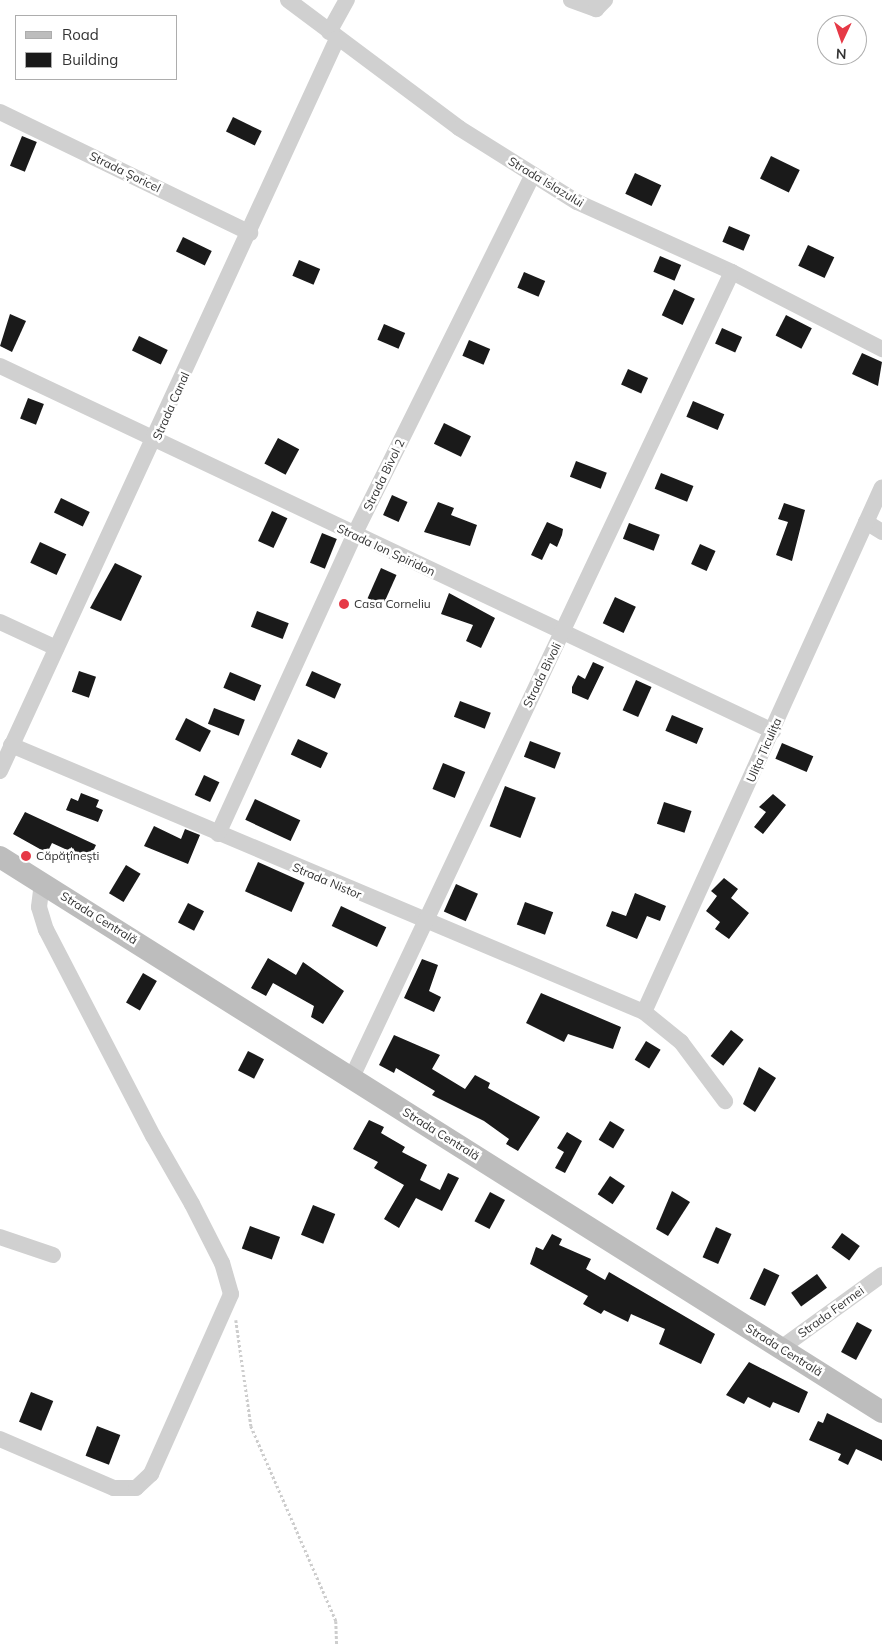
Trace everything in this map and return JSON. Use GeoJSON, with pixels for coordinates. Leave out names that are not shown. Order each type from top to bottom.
{"type":"FeatureCollection","features":[{"type":"Feature","properties":{"kind":"main road","name":"Strada Centrală"},"geometry":{"type":"LineString","coordinates":[[0,857],[882,1412]]}},
{"type":"Feature","properties":{"kind":"street","name":"Strada Islazului"},"geometry":{"type":"LineString","coordinates":[[288,0],[333,36],[459,128],[577,202],[732,272],[882,349]]}},
{"type":"Feature","properties":{"kind":"street","name":"Strada Canal"},"geometry":{"type":"LineString","coordinates":[[0,770],[155,442],[250,233],[347,0]]}},
{"type":"Feature","properties":{"kind":"street"},"geometry":{"type":"LineString","coordinates":[[571,0],[596,9],[605,0]]}},
{"type":"Feature","properties":{"kind":"street","name":"Strada Șoricel"},"geometry":{"type":"LineString","coordinates":[[0,112],[250,233]]}},
{"type":"Feature","properties":{"kind":"street","name":"Strada Bivol 2"},"geometry":{"type":"LineString","coordinates":[[218,834],[354,535],[533,174]]}},
{"type":"Feature","properties":{"kind":"street","name":"Strada Bivoli"},"geometry":{"type":"LineString","coordinates":[[352,1077],[732,272]]}},
{"type":"Feature","properties":{"kind":"street","name":"Strada Ion Spiridon"},"geometry":{"type":"LineString","coordinates":[[0,366],[155,442],[772,731]]}},
{"type":"Feature","properties":{"kind":"street","name":"Ulița Ticulița"},"geometry":{"type":"LineString","coordinates":[[644,1012],[882,487]]}},
{"type":"Feature","properties":{"kind":"street"},"geometry":{"type":"LineString","coordinates":[[866,522],[882,532]]}},
{"type":"Feature","properties":{"kind":"street"},"geometry":{"type":"LineString","coordinates":[[0,622],[56,648]]}},
{"type":"Feature","properties":{"kind":"street","name":"Strada Nistor"},"geometry":{"type":"LineString","coordinates":[[11,745],[424,922],[644,1012],[682,1042],[725,1101]]}},
{"type":"Feature","properties":{"kind":"street"},"geometry":{"type":"LineString","coordinates":[[0,1439],[114,1488],[136,1488],[151,1474],[231,1294],[222,1263],[192,1204],[140,1112],[46,930],[39,907],[42,883]]}},
{"type":"Feature","properties":{"kind":"street"},"geometry":{"type":"LineString","coordinates":[[0,1237],[53,1255]]}},
{"type":"Feature","properties":{"kind":"street","name":"Strada Fermei"},"geometry":{"type":"LineString","coordinates":[[781,1348],[882,1276]]}},
{"type":"Feature","properties":{"kind":"path"},"geometry":{"type":"LineString","coordinates":[[231,1294],[251,1426],[336,1621],[337,1646]]}},
{"type":"Feature","properties":{"kind":"building"},"geometry":{"type":"Polygon","coordinates":[[[233,117],[262,131],[255,145],[226,131],[233,117]]]}},
{"type":"Feature","properties":{"kind":"building"},"geometry":{"type":"Polygon","coordinates":[[[22,136],[37,142],[25,172],[10,166],[22,136]]]}},
{"type":"Feature","properties":{"kind":"building"},"geometry":{"type":"Polygon","coordinates":[[[771,156],[800,170],[789,192],[760,178],[771,156]]]}},
{"type":"Feature","properties":{"kind":"building"},"geometry":{"type":"Polygon","coordinates":[[[635,173],[661,185],[652,206],[625,194],[635,173]]]}},
{"type":"Feature","properties":{"kind":"building"},"geometry":{"type":"Polygon","coordinates":[[[729,226],[750,235],[744,251],[722,242],[729,226]]]}},
{"type":"Feature","properties":{"kind":"building"},"geometry":{"type":"Polygon","coordinates":[[[183,237],[212,251],[205,265],[176,251],[183,237]]]}},
{"type":"Feature","properties":{"kind":"building"},"geometry":{"type":"Polygon","coordinates":[[[808,245],[834,257],[825,278],[798,266],[808,245]]]}},
{"type":"Feature","properties":{"kind":"building"},"geometry":{"type":"Polygon","coordinates":[[[660,256],[681,265],[675,281],[653,272],[660,256]]]}},
{"type":"Feature","properties":{"kind":"building"},"geometry":{"type":"Polygon","coordinates":[[[299,260],[320,269],[314,285],[292,276],[299,260]]]}},
{"type":"Feature","properties":{"kind":"building"},"geometry":{"type":"Polygon","coordinates":[[[524,272],[545,281],[539,297],[517,288],[524,272]]]}},
{"type":"Feature","properties":{"kind":"building"},"geometry":{"type":"Polygon","coordinates":[[[674,289],[695,299],[683,325],[662,315],[674,289]]]}},
{"type":"Feature","properties":{"kind":"building"},"geometry":{"type":"Polygon","coordinates":[[[10,314],[26,321],[12,352],[0,346],[10,314]]]}},
{"type":"Feature","properties":{"kind":"building"},"geometry":{"type":"Polygon","coordinates":[[[786,315],[812,328],[801,349],[776,335],[786,315]]]}},
{"type":"Feature","properties":{"kind":"building"},"geometry":{"type":"Polygon","coordinates":[[[384,324],[405,333],[399,349],[377,340],[384,324]]]}},
{"type":"Feature","properties":{"kind":"building"},"geometry":{"type":"Polygon","coordinates":[[[722,328],[742,337],[735,352],[715,344],[722,328]]]}},
{"type":"Feature","properties":{"kind":"building"},"geometry":{"type":"Polygon","coordinates":[[[139,336],[168,350],[161,364],[132,350],[139,336]]]}},
{"type":"Feature","properties":{"kind":"building"},"geometry":{"type":"Polygon","coordinates":[[[469,340],[490,349],[484,365],[462,356],[469,340]]]}},
{"type":"Feature","properties":{"kind":"building"},"geometry":{"type":"Polygon","coordinates":[[[862,353],[882,362],[878,386],[852,374],[862,353]]]}},
{"type":"Feature","properties":{"kind":"building"},"geometry":{"type":"Polygon","coordinates":[[[628,369],[648,378],[641,393],[621,385],[628,369]]]}},
{"type":"Feature","properties":{"kind":"building"},"geometry":{"type":"Polygon","coordinates":[[[28,398],[44,404],[36,425],[20,419],[28,398]]]}},
{"type":"Feature","properties":{"kind":"building"},"geometry":{"type":"Polygon","coordinates":[[[693,401],[724,414],[718,430],[686,417],[693,401]]]}},
{"type":"Feature","properties":{"kind":"building"},"geometry":{"type":"Polygon","coordinates":[[[444,423],[471,436],[461,457],[434,444],[444,423]]]}},
{"type":"Feature","properties":{"kind":"building"},"geometry":{"type":"Polygon","coordinates":[[[278,438],[299,449],[286,475],[264,464],[278,438]]]}},
{"type":"Feature","properties":{"kind":"building"},"geometry":{"type":"Polygon","coordinates":[[[576,461],[607,473],[601,489],[570,477],[576,461]]]}},
{"type":"Feature","properties":{"kind":"building"},"geometry":{"type":"Polygon","coordinates":[[[661,473],[693,486],[687,502],[655,489],[661,473]]]}},
{"type":"Feature","properties":{"kind":"building"},"geometry":{"type":"Polygon","coordinates":[[[392,495],[408,502],[399,522],[383,515],[392,495]]]}},
{"type":"Feature","properties":{"kind":"building"},"geometry":{"type":"Polygon","coordinates":[[[61,498],[90,512],[83,526],[54,512],[61,498]]]}},
{"type":"Feature","properties":{"kind":"building"},"geometry":{"type":"Polygon","coordinates":[[[438,502],[454,508],[451,515],[477,525],[470,546],[424,532],[438,502]]]}},
{"type":"Feature","properties":{"kind":"building"},"geometry":{"type":"Polygon","coordinates":[[[784,503],[805,510],[792,561],[776,555],[788,522],[778,519],[784,503]]]}},
{"type":"Feature","properties":{"kind":"building"},"geometry":{"type":"Polygon","coordinates":[[[272,511],[287,518],[273,548],[258,541],[272,511]]]}},
{"type":"Feature","properties":{"kind":"building"},"geometry":{"type":"Polygon","coordinates":[[[547,522],[563,529],[557,547],[550,543],[542,560],[531,555],[547,522]]]}},
{"type":"Feature","properties":{"kind":"building"},"geometry":{"type":"Polygon","coordinates":[[[629,523],[660,535],[654,551],[623,539],[629,523]]]}},
{"type":"Feature","properties":{"kind":"building"},"geometry":{"type":"Polygon","coordinates":[[[322,533],[337,539],[325,569],[310,563],[322,533]]]}},
{"type":"Feature","properties":{"kind":"building"},"geometry":{"type":"Polygon","coordinates":[[[40,542],[66,554],[57,575],[30,563],[40,542]]]}},
{"type":"Feature","properties":{"kind":"building"},"geometry":{"type":"Polygon","coordinates":[[[700,544],[716,551],[707,571],[691,564],[700,544]]]}},
{"type":"Feature","properties":{"kind":"building"},"geometry":{"type":"Polygon","coordinates":[[[115,563],[142,576],[121,621],[90,608],[115,563]]]}},
{"type":"Feature","properties":{"kind":"building"},"geometry":{"type":"Polygon","coordinates":[[[381,568],[397,575],[383,605],[368,598],[381,568]]]}},
{"type":"Feature","properties":{"kind":"building"},"geometry":{"type":"Polygon","coordinates":[[[449,593],[495,618],[481,648],[466,641],[473,625],[441,614],[449,593]]]}},
{"type":"Feature","properties":{"kind":"building"},"geometry":{"type":"Polygon","coordinates":[[[615,597],[636,607],[624,633],[603,623],[615,597]]]}},
{"type":"Feature","properties":{"kind":"building"},"geometry":{"type":"Polygon","coordinates":[[[257,611],[289,623],[283,639],[251,627],[257,611]]]}},
{"type":"Feature","properties":{"kind":"building"},"geometry":{"type":"Polygon","coordinates":[[[593,662],[604,667],[588,700],[572,693],[572,687],[578,675],[585,679],[593,662]]]}},
{"type":"Feature","properties":{"kind":"building"},"geometry":{"type":"Polygon","coordinates":[[[79,671],[96,677],[89,698],[72,692],[79,671]]]}},
{"type":"Feature","properties":{"kind":"building"},"geometry":{"type":"Polygon","coordinates":[[[312,671],[341,684],[335,699],[305,686],[312,671]]]}},
{"type":"Feature","properties":{"kind":"building"},"geometry":{"type":"Polygon","coordinates":[[[230,672],[261,685],[255,701],[223,688],[230,672]]]}},
{"type":"Feature","properties":{"kind":"building"},"geometry":{"type":"Polygon","coordinates":[[[636,680],[652,687],[638,717],[623,710],[636,680]]]}},
{"type":"Feature","properties":{"kind":"building"},"geometry":{"type":"Polygon","coordinates":[[[460,701],[491,713],[485,729],[454,717],[460,701]]]}},
{"type":"Feature","properties":{"kind":"building"},"geometry":{"type":"Polygon","coordinates":[[[214,708],[245,720],[239,736],[208,724],[214,708]]]}},
{"type":"Feature","properties":{"kind":"building"},"geometry":{"type":"Polygon","coordinates":[[[672,715],[703,728],[697,744],[665,731],[672,715]]]}},
{"type":"Feature","properties":{"kind":"building"},"geometry":{"type":"Polygon","coordinates":[[[186,718],[211,731],[200,752],[175,739],[186,718]]]}},
{"type":"Feature","properties":{"kind":"building"},"geometry":{"type":"Polygon","coordinates":[[[298,739],[328,753],[321,768],[291,754],[298,739]]]}},
{"type":"Feature","properties":{"kind":"building"},"geometry":{"type":"Polygon","coordinates":[[[530,741],[561,753],[555,769],[524,757],[530,741]]]}},
{"type":"Feature","properties":{"kind":"building"},"geometry":{"type":"Polygon","coordinates":[[[782,743],[813,756],[807,772],[775,759],[782,743]]]}},
{"type":"Feature","properties":{"kind":"building"},"geometry":{"type":"Polygon","coordinates":[[[443,763],[465,772],[455,798],[433,789],[443,763]]]}},
{"type":"Feature","properties":{"kind":"building"},"geometry":{"type":"Polygon","coordinates":[[[204,775],[219,782],[210,802],[195,795],[204,775]]]}},
{"type":"Feature","properties":{"kind":"building"},"geometry":{"type":"Polygon","coordinates":[[[505,786],[536,798],[520,838],[490,826],[505,786]]]}},
{"type":"Feature","properties":{"kind":"building"},"geometry":{"type":"Polygon","coordinates":[[[81,793],[99,800],[96,807],[103,810],[98,822],[66,810],[71,798],[78,801],[81,793]]]}},
{"type":"Feature","properties":{"kind":"building"},"geometry":{"type":"Polygon","coordinates":[[[773,794],[786,805],[763,834],[754,827],[766,812],[759,807],[773,794]]]}},
{"type":"Feature","properties":{"kind":"building"},"geometry":{"type":"Polygon","coordinates":[[[255,799],[300,820],[291,841],[245,820],[255,799]]]}},
{"type":"Feature","properties":{"kind":"building"},"geometry":{"type":"Polygon","coordinates":[[[664,802],[692,811],[684,833],[657,824],[664,802]]]}},
{"type":"Feature","properties":{"kind":"building"},"geometry":{"type":"Polygon","coordinates":[[[25,812],[96,845],[89,860],[52,843],[47,853],[13,834],[25,812]]]}},
{"type":"Feature","properties":{"kind":"building"},"geometry":{"type":"Polygon","coordinates":[[[154,826],[181,839],[185,829],[200,835],[188,864],[144,846],[154,826]]]}},
{"type":"Feature","properties":{"kind":"building"},"geometry":{"type":"Polygon","coordinates":[[[258,862],[305,883],[292,912],[245,891],[258,862]]]}},
{"type":"Feature","properties":{"kind":"building"},"geometry":{"type":"Polygon","coordinates":[[[126,865],[141,874],[124,902],[109,893],[126,865]]]}},
{"type":"Feature","properties":{"kind":"building"},"geometry":{"type":"Polygon","coordinates":[[[724,878],[738,889],[731,898],[749,913],[729,939],[715,929],[720,922],[706,911],[717,896],[711,891],[724,878]]]}},
{"type":"Feature","properties":{"kind":"building"},"geometry":{"type":"Polygon","coordinates":[[[456,884],[478,894],[466,921],[444,911],[456,884]]]}},
{"type":"Feature","properties":{"kind":"building"},"geometry":{"type":"Polygon","coordinates":[[[635,893],[666,906],[660,921],[647,916],[637,939],[606,926],[612,911],[626,916],[635,893]]]}},
{"type":"Feature","properties":{"kind":"building"},"geometry":{"type":"Polygon","coordinates":[[[525,902],[553,912],[545,935],[517,925],[525,902]]]}},
{"type":"Feature","properties":{"kind":"building"},"geometry":{"type":"Polygon","coordinates":[[[188,903],[204,911],[194,931],[178,923],[188,903]]]}},
{"type":"Feature","properties":{"kind":"building"},"geometry":{"type":"Polygon","coordinates":[[[341,906],[386,927],[377,947],[332,926],[341,906]]]}},
{"type":"Feature","properties":{"kind":"building"},"geometry":{"type":"Polygon","coordinates":[[[268,958],[296,975],[303,962],[344,991],[323,1024],[311,1017],[314,1006],[273,983],[266,996],[251,988],[268,958]]]}},
{"type":"Feature","properties":{"kind":"building"},"geometry":{"type":"Polygon","coordinates":[[[422,959],[438,965],[429,991],[441,997],[434,1012],[404,998],[422,959]]]}},
{"type":"Feature","properties":{"kind":"building"},"geometry":{"type":"Polygon","coordinates":[[[143,973],[157,981],[140,1010],[126,1002],[143,973]]]}},
{"type":"Feature","properties":{"kind":"building"},"geometry":{"type":"Polygon","coordinates":[[[541,993],[621,1027],[613,1049],[568,1034],[564,1042],[526,1023],[541,993]]]}},
{"type":"Feature","properties":{"kind":"building"},"geometry":{"type":"Polygon","coordinates":[[[731,1030],[744,1040],[723,1066],[711,1056],[731,1030]]]}},
{"type":"Feature","properties":{"kind":"building"},"geometry":{"type":"Polygon","coordinates":[[[394,1035],[440,1055],[432,1069],[465,1089],[475,1075],[490,1083],[488,1088],[540,1117],[518,1151],[506,1144],[509,1139],[484,1121],[432,1095],[435,1091],[396,1068],[394,1073],[379,1065],[394,1035]]]}},
{"type":"Feature","properties":{"kind":"building"},"geometry":{"type":"Polygon","coordinates":[[[646,1041],[661,1050],[649,1069],[635,1060],[646,1041]]]}},
{"type":"Feature","properties":{"kind":"building"},"geometry":{"type":"Polygon","coordinates":[[[248,1051],[264,1059],[254,1079],[238,1071],[248,1051]]]}},
{"type":"Feature","properties":{"kind":"building"},"geometry":{"type":"Polygon","coordinates":[[[759,1067],[776,1078],[755,1112],[743,1104],[759,1067]]]}},
{"type":"Feature","properties":{"kind":"building"},"geometry":{"type":"Polygon","coordinates":[[[369,1120],[384,1127],[381,1133],[405,1147],[402,1152],[427,1165],[420,1180],[440,1190],[448,1173],[459,1178],[442,1211],[416,1198],[399,1228],[384,1219],[404,1185],[374,1168],[378,1162],[353,1149],[369,1120]]]}},
{"type":"Feature","properties":{"kind":"building"},"geometry":{"type":"Polygon","coordinates":[[[610,1121],[625,1130],[613,1149],[599,1140],[610,1121]]]}},
{"type":"Feature","properties":{"kind":"building"},"geometry":{"type":"Polygon","coordinates":[[[567,1132],[582,1141],[565,1173],[555,1168],[564,1152],[557,1148],[567,1132]]]}},
{"type":"Feature","properties":{"kind":"building"},"geometry":{"type":"Polygon","coordinates":[[[610,1176],[625,1186],[613,1204],[598,1194],[610,1176]]]}},
{"type":"Feature","properties":{"kind":"building"},"geometry":{"type":"Polygon","coordinates":[[[672,1191],[690,1202],[668,1236],[656,1229],[672,1191]]]}},
{"type":"Feature","properties":{"kind":"building"},"geometry":{"type":"Polygon","coordinates":[[[490,1192],[505,1200],[490,1229],[475,1221],[490,1192]]]}},
{"type":"Feature","properties":{"kind":"building"},"geometry":{"type":"Polygon","coordinates":[[[313,1205],[335,1214],[323,1244],[301,1235],[313,1205]]]}},
{"type":"Feature","properties":{"kind":"building"},"geometry":{"type":"Polygon","coordinates":[[[250,1226],[280,1237],[272,1259],[242,1249],[250,1226]]]}},
{"type":"Feature","properties":{"kind":"building"},"geometry":{"type":"Polygon","coordinates":[[[716,1227],[732,1234],[718,1264],[703,1257],[716,1227]]]}},
{"type":"Feature","properties":{"kind":"building"},"geometry":{"type":"Polygon","coordinates":[[[842,1233],[860,1246],[849,1260],[831,1248],[842,1233]]]}},
{"type":"Feature","properties":{"kind":"building"},"geometry":{"type":"Polygon","coordinates":[[[552,1234],[562,1239],[559,1245],[591,1259],[586,1269],[605,1280],[609,1272],[715,1334],[701,1364],[659,1344],[665,1329],[631,1314],[628,1322],[604,1310],[601,1314],[583,1304],[588,1296],[530,1264],[536,1247],[543,1250],[552,1234]]]}},
{"type":"Feature","properties":{"kind":"building"},"geometry":{"type":"Polygon","coordinates":[[[764,1268],[779,1275],[765,1306],[750,1299],[764,1268]]]}},
{"type":"Feature","properties":{"kind":"building"},"geometry":{"type":"Polygon","coordinates":[[[817,1274],[827,1288],[801,1307],[791,1293],[817,1274]]]}},
{"type":"Feature","properties":{"kind":"building"},"geometry":{"type":"Polygon","coordinates":[[[857,1322],[872,1330],[856,1360],[841,1352],[857,1322]]]}},
{"type":"Feature","properties":{"kind":"building"},"geometry":{"type":"Polygon","coordinates":[[[749,1362],[808,1392],[799,1413],[773,1402],[770,1408],[748,1397],[744,1404],[726,1395],[749,1362]]]}},
{"type":"Feature","properties":{"kind":"building"},"geometry":{"type":"Polygon","coordinates":[[[31,1392],[53,1401],[41,1431],[19,1422],[31,1392]]]}},
{"type":"Feature","properties":{"kind":"building"},"geometry":{"type":"Polygon","coordinates":[[[827,1413],[882,1440],[882,1461],[856,1449],[848,1465],[838,1460],[841,1454],[809,1440],[818,1421],[823,1423],[827,1413]]]}},
{"type":"Feature","properties":{"kind":"building"},"geometry":{"type":"Polygon","coordinates":[[[97,1426],[120,1435],[109,1465],[86,1456],[97,1426]]]}},
{"type":"Feature","properties":{"kind":"place","name":"Casa Corneliu"},"geometry":{"type":"Point","coordinates":[344,604]}},
{"type":"Feature","properties":{"kind":"place","name":"Căpăţîneşti"},"geometry":{"type":"Point","coordinates":[26,856]}}]}
